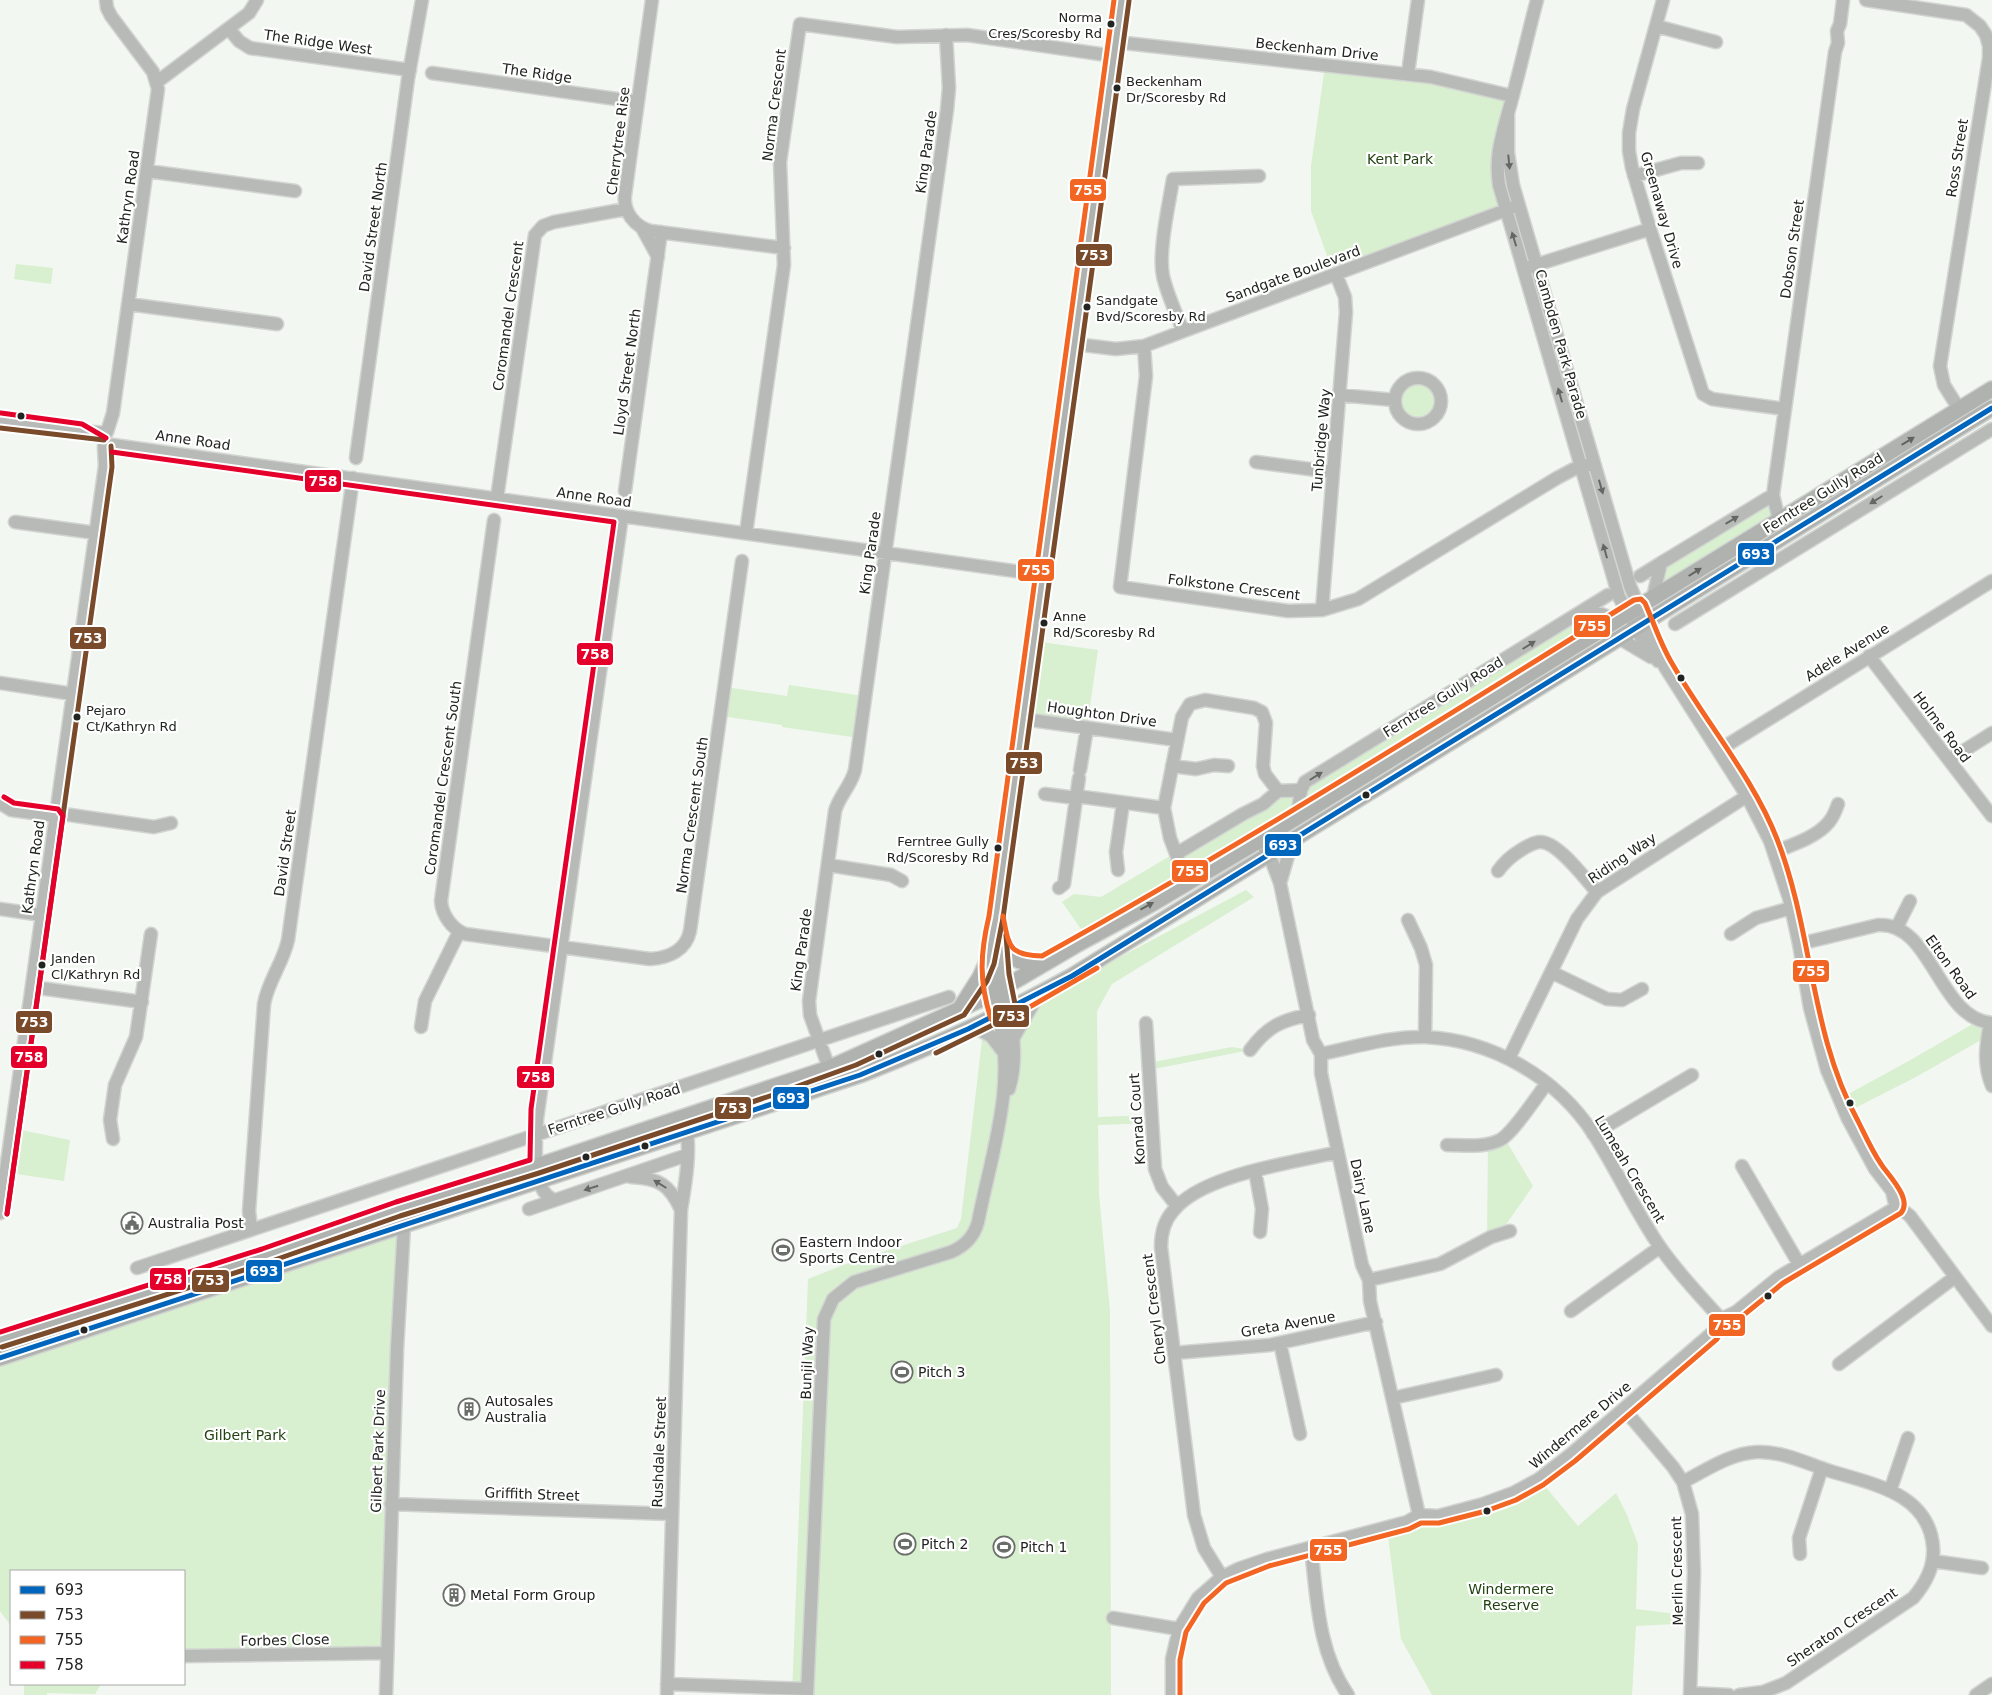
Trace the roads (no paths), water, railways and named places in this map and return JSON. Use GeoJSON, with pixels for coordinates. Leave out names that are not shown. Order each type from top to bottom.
{"type":"FeatureCollection","features":[{"type":"Feature","properties":{"kind":"main road"},"geometry":{"type":"LineString","coordinates":[[959,1010],[980,977],[987,961],[996,917],[1122,0]]}},
{"type":"Feature","properties":{"kind":"main road","name":"Ferntree Gully Road"},"geometry":{"type":"LineString","coordinates":[[0,1358],[404,1226],[683,1116],[829,1068],[991,995],[1260,840],[1992,389]]}},
{"type":"Feature","properties":{"kind":"main road","name":"Ferntree Gully Road"},"geometry":{"type":"LineString","coordinates":[[0,1340],[141,1296],[398,1209],[538,1174],[688,1132],[860,1075],[909,1056],[974,1027],[1039,994],[1992,408]]}},
{"type":"Feature","properties":{"kind":"main road"},"geometry":{"type":"LineString","coordinates":[[996,917],[1005,987],[1003,1013]]}},
{"type":"Feature","properties":{"kind":"main road"},"geometry":{"type":"LineString","coordinates":[[1001,946],[1008,955],[1023,963],[1044,964]]}},
{"type":"Feature","properties":{"kind":"main road"},"geometry":{"type":"LineString","coordinates":[[987,961],[991,995],[1003,1013]]}},
{"type":"Feature","properties":{"kind":"main road"},"geometry":{"type":"LineString","coordinates":[[141,1296],[146,1311]]}},
{"type":"Feature","properties":{"kind":"street"},"geometry":{"type":"LineString","coordinates":[[106,0],[111,16],[154,72],[157,82],[249,13],[257,0]]}},
{"type":"Feature","properties":{"kind":"street","name":"David Street North"},"geometry":{"type":"LineString","coordinates":[[356,458],[410,70],[422,0]]}},
{"type":"Feature","properties":{"kind":"street","name":"Cherrytree Rise"},"geometry":{"type":"LineString","coordinates":[[642,228],[626,209],[625,195],[652,0]]}},
{"type":"Feature","properties":{"kind":"street"},"geometry":{"type":"LineString","coordinates":[[1408,74],[1418,0]]}},
{"type":"Feature","properties":{"kind":"street","name":"Cambden Park Parade"},"geometry":{"type":"LineString","coordinates":[[1537,0],[1500,140],[1497,159],[1499,184],[1614,581],[1627,613]]}},
{"type":"Feature","properties":{"kind":"street","name":"Greenaway Drive"},"geometry":{"type":"LineString","coordinates":[[1663,0],[1630,124],[1629,151],[1634,176],[1700,387],[1701,399],[1785,408]]}},
{"type":"Feature","properties":{"kind":"street","name":"Dobson Street"},"geometry":{"type":"LineString","coordinates":[[1779,520],[1775,499],[1785,408],[1838,42],[1837,31],[1840,24],[1843,0]]}},
{"type":"Feature","properties":{"kind":"street","name":"Ross Street"},"geometry":{"type":"LineString","coordinates":[[1866,0],[1966,15],[1980,26],[1988,40],[1989,58],[1940,366],[1944,385],[1959,409]]}},
{"type":"Feature","properties":{"kind":"street","name":"Norma Crescent"},"geometry":{"type":"LineString","coordinates":[[746,533],[783,273],[784,248],[780,162],[800,24],[897,38],[968,35],[1115,49]]}},
{"type":"Feature","properties":{"kind":"street"},"geometry":{"type":"LineString","coordinates":[[1656,26],[1716,42]]}},
{"type":"Feature","properties":{"kind":"street","name":"The Ridge West"},"geometry":{"type":"LineString","coordinates":[[229,29],[238,41],[250,48],[410,70]]}},
{"type":"Feature","properties":{"kind":"street","name":"King Parade"},"geometry":{"type":"LineString","coordinates":[[829,1068],[810,1014],[809,1001],[837,805],[852,780],[854,770],[885,552],[947,110],[949,88],[946,35]]}},
{"type":"Feature","properties":{"kind":"street","name":"Beckenham Drive"},"geometry":{"type":"LineString","coordinates":[[1115,49],[1408,74],[1442,79],[1512,96]]}},
{"type":"Feature","properties":{"kind":"street","name":"The Ridge"},"geometry":{"type":"LineString","coordinates":[[432,73],[638,102]]}},
{"type":"Feature","properties":{"kind":"street","name":"Kathryn Road"},"geometry":{"type":"LineString","coordinates":[[0,1213],[1,1194],[158,94],[157,82]]}},
{"type":"Feature","properties":{"kind":"street","name":"Cambden Park Parade"},"geometry":{"type":"LineString","coordinates":[[1508,114],[1509,163],[1518,206],[1594,464],[1633,576],[1627,613]]}},
{"type":"Feature","properties":{"kind":"street"},"geometry":{"type":"LineString","coordinates":[[1634,176],[1681,163],[1698,163]]}},
{"type":"Feature","properties":{"kind":"street"},"geometry":{"type":"LineString","coordinates":[[147,170],[294,191]]}},
{"type":"Feature","properties":{"kind":"street"},"geometry":{"type":"LineString","coordinates":[[1183,331],[1166,286],[1162,268],[1162,251],[1173,179],[1258,176]]}},
{"type":"Feature","properties":{"kind":"street","name":"Sandgate Boulevard"},"geometry":{"type":"LineString","coordinates":[[1074,344],[1116,349],[1144,346],[1518,206]]}},
{"type":"Feature","properties":{"kind":"street","name":"Coromandel Crescent"},"geometry":{"type":"LineString","coordinates":[[497,498],[535,235],[543,226],[554,222],[626,209]]}},
{"type":"Feature","properties":{"kind":"street"},"geometry":{"type":"LineString","coordinates":[[642,228],[784,248]]}},
{"type":"Feature","properties":{"kind":"street"},"geometry":{"type":"LineString","coordinates":[[642,228],[658,257]]}},
{"type":"Feature","properties":{"kind":"street"},"geometry":{"type":"LineString","coordinates":[[1523,269],[1650,229]]}},
{"type":"Feature","properties":{"kind":"street","name":"Lloyd Street North"},"geometry":{"type":"LineString","coordinates":[[625,491],[661,232]]}},
{"type":"Feature","properties":{"kind":"street","name":"Tunbridge Way"},"geometry":{"type":"LineString","coordinates":[[1322,610],[1346,312],[1345,297],[1336,274]]}},
{"type":"Feature","properties":{"kind":"street"},"geometry":{"type":"LineString","coordinates":[[128,304],[277,324]]}},
{"type":"Feature","properties":{"kind":"street","name":"Folkstone Crescent"},"geometry":{"type":"LineString","coordinates":[[1144,346],[1146,376],[1120,587],[1279,610],[1322,610],[1347,603],[1370,593],[1557,478],[1581,467],[1594,464]]}},
{"type":"Feature","properties":{"kind":"street"},"geometry":{"type":"LineString","coordinates":[[1340,395],[1394,400]]}},
{"type":"Feature","properties":{"kind":"street","name":"Anne Road"},"geometry":{"type":"LineString","coordinates":[[0,420],[80,431],[140,448],[1043,575]]}},
{"type":"Feature","properties":{"kind":"street"},"geometry":{"type":"LineString","coordinates":[[1675,624],[1992,429]]}},
{"type":"Feature","properties":{"kind":"street"},"geometry":{"type":"LineString","coordinates":[[1256,462],[1332,472]]}},
{"type":"Feature","properties":{"kind":"street","name":"David Street"},"geometry":{"type":"LineString","coordinates":[[251,1229],[249,1211],[264,1004],[268,987],[282,959],[288,940],[353,478]]}},
{"type":"Feature","properties":{"kind":"street"},"geometry":{"type":"LineString","coordinates":[[1775,499],[1794,510]]}},
{"type":"Feature","properties":{"kind":"street","name":"Ferntree Gully Road"},"geometry":{"type":"LineString","coordinates":[[1633,576],[1661,563],[1775,499]]}},
{"type":"Feature","properties":{"kind":"street"},"geometry":{"type":"LineString","coordinates":[[555,1200],[546,1196],[538,1174],[538,1110],[622,516]]}},
{"type":"Feature","properties":{"kind":"street","name":"Coromandel Crescent South"},"geometry":{"type":"LineString","coordinates":[[459,932],[446,918],[441,907],[441,901],[494,520]]}},
{"type":"Feature","properties":{"kind":"street"},"geometry":{"type":"LineString","coordinates":[[15,522],[96,533]]}},
{"type":"Feature","properties":{"kind":"street","name":"Norma Crescent South"},"geometry":{"type":"LineString","coordinates":[[561,947],[650,959],[675,953],[688,940],[742,561]]}},
{"type":"Feature","properties":{"kind":"street"},"geometry":{"type":"LineString","coordinates":[[1653,598],[1661,563]]}},
{"type":"Feature","properties":{"kind":"street"},"geometry":{"type":"LineString","coordinates":[[1614,581],[1633,576]]}},
{"type":"Feature","properties":{"kind":"street","name":"Adele Avenue"},"geometry":{"type":"LineString","coordinates":[[1719,750],[1992,581]]}},
{"type":"Feature","properties":{"kind":"street","name":"Ferntree Gully Road"},"geometry":{"type":"LineString","coordinates":[[1300,790],[1306,781],[1608,595]]}},
{"type":"Feature","properties":{"kind":"street"},"geometry":{"type":"LineString","coordinates":[[1586,609],[1604,615],[1627,613],[1641,625],[1660,663],[1719,750],[1747,796],[1774,852],[1791,908],[1810,1008],[1827,1070],[1848,1119],[1875,1169],[1892,1191],[1897,1207],[1910,1216],[1992,1326]]}},
{"type":"Feature","properties":{"kind":"street"},"geometry":{"type":"LineString","coordinates":[[1664,610],[1689,616]]}},
{"type":"Feature","properties":{"kind":"street"},"geometry":{"type":"LineString","coordinates":[[1617,640],[1624,641],[1660,663]]}},
{"type":"Feature","properties":{"kind":"street","name":"Holme Road"},"geometry":{"type":"LineString","coordinates":[[1869,656],[1992,816]]}},
{"type":"Feature","properties":{"kind":"street"},"geometry":{"type":"LineString","coordinates":[[0,683],[73,694]]}},
{"type":"Feature","properties":{"kind":"street"},"geometry":{"type":"LineString","coordinates":[[1190,881],[1176,854],[1168,831],[1164,808],[1183,713],[1193,702],[1205,700],[1258,709],[1264,715],[1266,723],[1263,769],[1278,791]]}},
{"type":"Feature","properties":{"kind":"street","name":"Houghton Drive"},"geometry":{"type":"LineString","coordinates":[[1023,719],[1177,740]]}},
{"type":"Feature","properties":{"kind":"street"},"geometry":{"type":"LineString","coordinates":[[1059,888],[1064,884],[1087,728]]}},
{"type":"Feature","properties":{"kind":"street"},"geometry":{"type":"LineString","coordinates":[[1949,760],[1992,733]]}},
{"type":"Feature","properties":{"kind":"street"},"geometry":{"type":"LineString","coordinates":[[1172,766],[1196,769],[1214,765],[1228,766]]}},
{"type":"Feature","properties":{"kind":"street"},"geometry":{"type":"LineString","coordinates":[[1176,854],[1242,814],[1263,804],[1278,791],[1300,790],[1296,817]]}},
{"type":"Feature","properties":{"kind":"street"},"geometry":{"type":"LineString","coordinates":[[1045,794],[1164,808]]}},
{"type":"Feature","properties":{"kind":"street","name":"Riding Way"},"geometry":{"type":"LineString","coordinates":[[1509,1058],[1581,912],[1597,892],[1747,796]]}},
{"type":"Feature","properties":{"kind":"street"},"geometry":{"type":"LineString","coordinates":[[0,803],[11,810],[154,827],[171,823]]}},
{"type":"Feature","properties":{"kind":"street"},"geometry":{"type":"LineString","coordinates":[[1118,870],[1116,852],[1123,803]]}},
{"type":"Feature","properties":{"kind":"street"},"geometry":{"type":"LineString","coordinates":[[1774,852],[1804,839],[1823,828],[1829,822],[1838,804]]}},
{"type":"Feature","properties":{"kind":"street","name":"Dairy Lane"},"geometry":{"type":"LineString","coordinates":[[1280,883],[1293,839]]}},
{"type":"Feature","properties":{"kind":"street","name":"Dairy Lane"},"geometry":{"type":"LineString","coordinates":[[1260,840],[1280,883],[1313,1040],[1321,1054],[1320,1071],[1362,1265],[1369,1280],[1369,1293],[1419,1515]]}},
{"type":"Feature","properties":{"kind":"street"},"geometry":{"type":"LineString","coordinates":[[1498,871],[1508,858],[1528,845],[1545,842],[1558,850],[1597,892]]}},
{"type":"Feature","properties":{"kind":"street"},"geometry":{"type":"LineString","coordinates":[[828,866],[891,875],[902,881]]}},
{"type":"Feature","properties":{"kind":"street"},"geometry":{"type":"LineString","coordinates":[[1799,944],[1878,925],[1898,927],[1910,901]]}},
{"type":"Feature","properties":{"kind":"street"},"geometry":{"type":"LineString","coordinates":[[1730,934],[1756,918],[1791,908]]}},
{"type":"Feature","properties":{"kind":"street"},"geometry":{"type":"LineString","coordinates":[[0,909],[42,915]]}},
{"type":"Feature","properties":{"kind":"street"},"geometry":{"type":"LineString","coordinates":[[1408,920],[1422,948],[1426,965],[1425,1037]]}},
{"type":"Feature","properties":{"kind":"street","name":"Elton Road"},"geometry":{"type":"LineString","coordinates":[[1898,927],[1915,943],[1962,1010],[1978,1020],[1991,1023]]}},
{"type":"Feature","properties":{"kind":"street"},"geometry":{"type":"LineString","coordinates":[[421,1027],[425,1001],[459,932],[561,947]]}},
{"type":"Feature","properties":{"kind":"street"},"geometry":{"type":"LineString","coordinates":[[113,1139],[110,1120],[115,1085],[135,1042],[151,934]]}},
{"type":"Feature","properties":{"kind":"street"},"geometry":{"type":"LineString","coordinates":[[1551,972],[1607,999],[1622,1000],[1642,989]]}},
{"type":"Feature","properties":{"kind":"street"},"geometry":{"type":"LineString","coordinates":[[32,987],[142,1002]]}},
{"type":"Feature","properties":{"kind":"street"},"geometry":{"type":"LineString","coordinates":[[1014,1037],[1039,994]]}},
{"type":"Feature","properties":{"kind":"street","name":"Ferntree Gully Road"},"geometry":{"type":"LineString","coordinates":[[136,1268],[949,997]]}},
{"type":"Feature","properties":{"kind":"street","name":"Bunjil Way"},"geometry":{"type":"LineString","coordinates":[[1003,1013],[1014,1037],[1013,1072],[1003,1100]]}},
{"type":"Feature","properties":{"kind":"street","name":"Bunjil Way"},"geometry":{"type":"LineString","coordinates":[[807,1692],[812,1546],[818,1476],[824,1318],[833,1299],[854,1282],[951,1252],[967,1243],[974,1234],[1003,1100],[1003,1013]]}},
{"type":"Feature","properties":{"kind":"street"},"geometry":{"type":"LineString","coordinates":[[1250,1050],[1261,1036],[1278,1023],[1309,1015]]}},
{"type":"Feature","properties":{"kind":"street","name":"Konrad Court"},"geometry":{"type":"LineString","coordinates":[[1146,1023],[1155,1169],[1162,1187],[1177,1206]]}},
{"type":"Feature","properties":{"kind":"street"},"geometry":{"type":"LineString","coordinates":[[1991,1023],[1985,1057],[1987,1072],[1992,1086]]}},
{"type":"Feature","properties":{"kind":"street"},"geometry":{"type":"LineString","coordinates":[[974,1027],[991,1036],[1004,1053]]}},
{"type":"Feature","properties":{"kind":"street","name":"Lumeah Crescent"},"geometry":{"type":"LineString","coordinates":[[1321,1054],[1396,1039],[1425,1037],[1470,1044],[1509,1058],[1547,1083],[1572,1106],[1593,1134],[1660,1247],[1721,1319]]}},
{"type":"Feature","properties":{"kind":"street"},"geometry":{"type":"LineString","coordinates":[[1593,1134],[1692,1075]]}},
{"type":"Feature","properties":{"kind":"street"},"geometry":{"type":"LineString","coordinates":[[1447,1145],[1481,1144],[1500,1139],[1508,1132],[1547,1083]]}},
{"type":"Feature","properties":{"kind":"street","name":"Rushdale Street"},"geometry":{"type":"LineString","coordinates":[[667,1689],[681,1210],[685,1187],[688,1132],[683,1116]]}},
{"type":"Feature","properties":{"kind":"street","name":"Cheryl Crescent"},"geometry":{"type":"LineString","coordinates":[[1222,1577],[1208,1556],[1196,1525],[1161,1240],[1168,1217],[1177,1206],[1207,1187],[1255,1171],[1338,1152]]}},
{"type":"Feature","properties":{"kind":"street"},"geometry":{"type":"LineString","coordinates":[[529,1209],[687,1155]]}},
{"type":"Feature","properties":{"kind":"street"},"geometry":{"type":"LineString","coordinates":[[1742,1166],[1798,1264]]}},
{"type":"Feature","properties":{"kind":"street"},"geometry":{"type":"LineString","coordinates":[[1255,1171],[1262,1209],[1260,1232]]}},
{"type":"Feature","properties":{"kind":"street"},"geometry":{"type":"LineString","coordinates":[[627,1176],[647,1178],[660,1182],[674,1196],[681,1210]]}},
{"type":"Feature","properties":{"kind":"street","name":"Windermere Drive"},"geometry":{"type":"LineString","coordinates":[[1172,1695],[1172,1659],[1179,1629],[1198,1598],[1222,1577],[1256,1563],[1403,1523],[1419,1515],[1434,1516],[1497,1500],[1524,1488],[1554,1469],[1624,1409],[1712,1333],[1721,1319],[1736,1312],[1798,1264],[1897,1207]]}},
{"type":"Feature","properties":{"kind":"street","name":"Gilbert Park Drive"},"geometry":{"type":"LineString","coordinates":[[386,1695],[397,1340],[404,1226],[398,1209]]}},
{"type":"Feature","properties":{"kind":"street"},"geometry":{"type":"LineString","coordinates":[[1369,1280],[1440,1264],[1491,1237],[1510,1231]]}},
{"type":"Feature","properties":{"kind":"street"},"geometry":{"type":"LineString","coordinates":[[1571,1311],[1660,1247]]}},
{"type":"Feature","properties":{"kind":"street"},"geometry":{"type":"LineString","coordinates":[[1839,1364],[1955,1277]]}},
{"type":"Feature","properties":{"kind":"street","name":"Greta Avenue"},"geometry":{"type":"LineString","coordinates":[[1174,1353],[1280,1343],[1376,1322]]}},
{"type":"Feature","properties":{"kind":"street"},"geometry":{"type":"LineString","coordinates":[[1280,1343],[1300,1434]]}},
{"type":"Feature","properties":{"kind":"street"},"geometry":{"type":"LineString","coordinates":[[1393,1398],[1496,1376]]}},
{"type":"Feature","properties":{"kind":"street","name":"Merlin Crescent"},"geometry":{"type":"LineString","coordinates":[[1624,1409],[1666,1457],[1683,1482],[1692,1514],[1694,1539],[1690,1694]]}},
{"type":"Feature","properties":{"kind":"street"},"geometry":{"type":"LineString","coordinates":[[1890,1491],[1908,1438]]}},
{"type":"Feature","properties":{"kind":"street","name":"Sheraton Crescent"},"geometry":{"type":"LineString","coordinates":[[1683,1482],[1731,1458],[1755,1452],[1782,1454],[1890,1491],[1909,1501],[1924,1517],[1931,1535],[1933,1561],[1929,1573],[1918,1592],[1900,1607],[1786,1683],[1763,1692],[1739,1695]]}},
{"type":"Feature","properties":{"kind":"street"},"geometry":{"type":"LineString","coordinates":[[1800,1554],[1798,1538],[1822,1468]]}},
{"type":"Feature","properties":{"kind":"street","name":"Griffith Street"},"geometry":{"type":"LineString","coordinates":[[391,1504],[672,1514]]}},
{"type":"Feature","properties":{"kind":"street"},"geometry":{"type":"LineString","coordinates":[[1311,1548],[1324,1644],[1335,1672],[1348,1695]]}},
{"type":"Feature","properties":{"kind":"street"},"geometry":{"type":"LineString","coordinates":[[1933,1561],[1982,1568]]}},
{"type":"Feature","properties":{"kind":"street"},"geometry":{"type":"LineString","coordinates":[[1113,1618],[1179,1629]]}},
{"type":"Feature","properties":{"kind":"street","name":"Forbes Close"},"geometry":{"type":"LineString","coordinates":[[185,1656],[387,1654]]}},
{"type":"Feature","properties":{"kind":"street"},"geometry":{"type":"LineString","coordinates":[[1976,1695],[1992,1684]]}},
{"type":"Feature","properties":{"kind":"street"},"geometry":{"type":"LineString","coordinates":[[667,1689],[807,1692]]}},
{"type":"Feature","properties":{"kind":"street"},"geometry":{"type":"LineString","coordinates":[[1690,1694],[1729,1695]]}},
{"type":"Feature","properties":{"kind":"place","name":"Norma Cres/Scoresby Rd"},"geometry":{"type":"Point","coordinates":[1111,24]}},
{"type":"Feature","properties":{"kind":"place","name":"Beckenham Dr/Scoresby Rd"},"geometry":{"type":"Point","coordinates":[1117,88]}},
{"type":"Feature","properties":{"kind":"place","name":"Sandgate Bvd/Scoresby Rd"},"geometry":{"type":"Point","coordinates":[1087,307]}},
{"type":"Feature","properties":{"kind":"place","name":"Anne Rd/Scoresby Rd"},"geometry":{"type":"Point","coordinates":[1044,623]}},
{"type":"Feature","properties":{"kind":"place","name":"Pejaro Ct/Kathryn Rd"},"geometry":{"type":"Point","coordinates":[77,717]}},
{"type":"Feature","properties":{"kind":"place","name":"Ferntree Gully Rd/Scoresby Rd"},"geometry":{"type":"Point","coordinates":[998,848]}},
{"type":"Feature","properties":{"kind":"place","name":"Janden Cl/Kathryn Rd"},"geometry":{"type":"Point","coordinates":[42,965]}},
{"type":"Feature","properties":{"kind":"place","name":"Australia Post"},"geometry":{"type":"Point","coordinates":[132,1223]}},
{"type":"Feature","properties":{"kind":"place","name":"Eastern Indoor Sports Centre"},"geometry":{"type":"Point","coordinates":[783,1250]}},
{"type":"Feature","properties":{"kind":"place","name":"Pitch 3"},"geometry":{"type":"Point","coordinates":[902,1372]}},
{"type":"Feature","properties":{"kind":"place","name":"Autosales Australia"},"geometry":{"type":"Point","coordinates":[469,1409]}},
{"type":"Feature","properties":{"kind":"place","name":"Pitch 2"},"geometry":{"type":"Point","coordinates":[905,1544]}},
{"type":"Feature","properties":{"kind":"place","name":"Pitch 1"},"geometry":{"type":"Point","coordinates":[1004,1547]}},
{"type":"Feature","properties":{"kind":"place","name":"Metal Form Group"},"geometry":{"type":"Point","coordinates":[454,1595]}},
{"type":"Feature","properties":{"kind":"park label","name":"Kent Park"},"geometry":{"type":"Point","coordinates":[1400,159]}},
{"type":"Feature","properties":{"kind":"park label","name":"Gilbert Park"},"geometry":{"type":"Point","coordinates":[245,1435]}},
{"type":"Feature","properties":{"kind":"park label","name":"Windermere Reserve"},"geometry":{"type":"Point","coordinates":[1511,1598]}}]}
